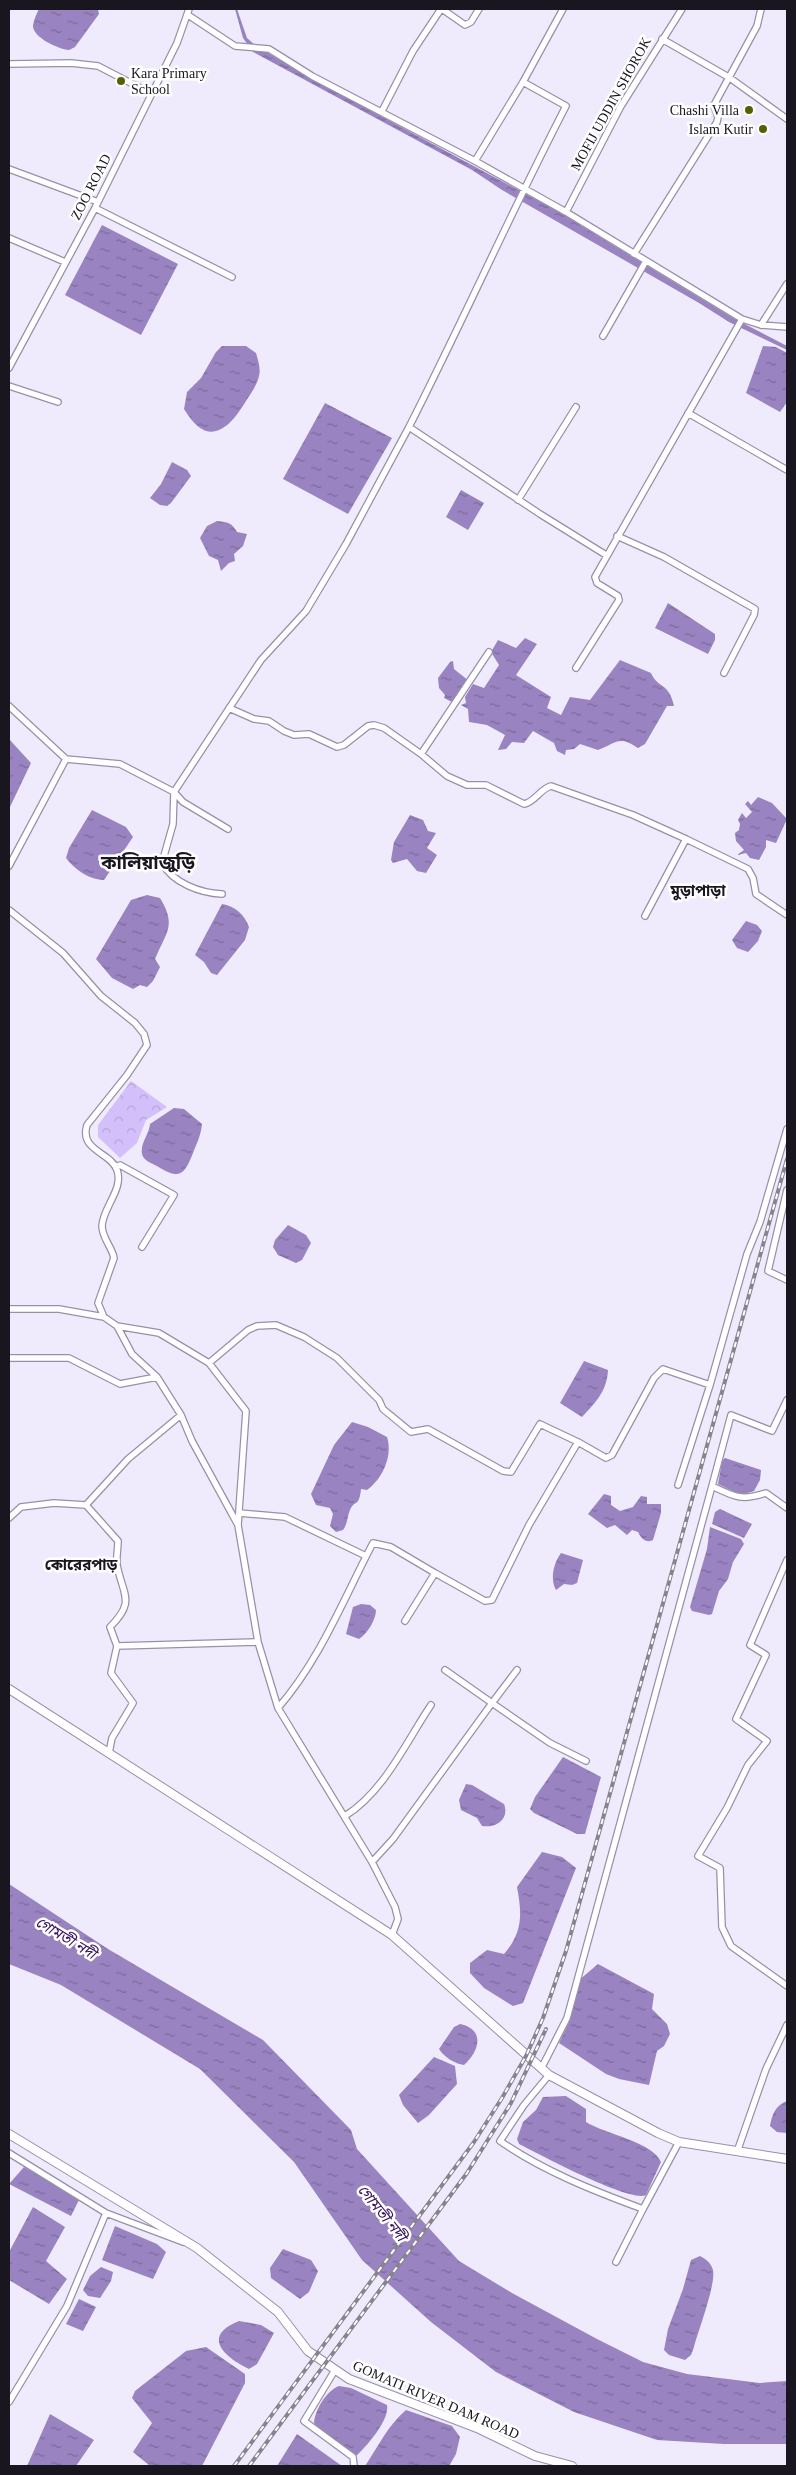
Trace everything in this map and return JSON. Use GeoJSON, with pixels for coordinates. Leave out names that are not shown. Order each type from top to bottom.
{"type":"FeatureCollection","features":[{"type":"Feature","properties":{"kind":"street"},"geometry":{"type":"LineString","coordinates":[[382,111],[413,51],[441,9],[465,25],[471,22],[479,9]]}},
{"type":"Feature","properties":{"kind":"street"},"geometry":{"type":"LineString","coordinates":[[475,161],[523,82],[563,9]]}},
{"type":"Feature","properties":{"kind":"street","name":"MOFIJ UDDIN SHOROK"},"geometry":{"type":"LineString","coordinates":[[566,212],[621,106],[682,9]]}},
{"type":"Feature","properties":{"kind":"street"},"geometry":{"type":"LineString","coordinates":[[634,254],[716,122],[718,117],[714,105],[757,26],[761,9]]}},
{"type":"Feature","properties":{"kind":"street"},"geometry":{"type":"LineString","coordinates":[[189,12],[238,47],[266,48],[312,76],[475,161],[566,212],[742,319],[760,324],[787,327]]}},
{"type":"Feature","properties":{"kind":"street","name":"ZOO ROAD"},"geometry":{"type":"LineString","coordinates":[[9,368],[97,205],[152,94],[189,12]]}},
{"type":"Feature","properties":{"kind":"street"},"geometry":{"type":"LineString","coordinates":[[662,39],[730,78],[787,119]]}},
{"type":"Feature","properties":{"kind":"street"},"geometry":{"type":"LineString","coordinates":[[9,64],[71,63],[98,66],[152,94]]}},
{"type":"Feature","properties":{"kind":"street"},"geometry":{"type":"LineString","coordinates":[[222,894],[209,893],[186,884],[170,874],[162,863],[173,824],[174,792],[261,660],[306,611],[346,544],[409,427],[463,320],[523,188],[566,106],[523,82]]}},
{"type":"Feature","properties":{"kind":"street"},"geometry":{"type":"LineString","coordinates":[[9,169],[97,205],[232,277]]}},
{"type":"Feature","properties":{"kind":"street"},"geometry":{"type":"LineString","coordinates":[[9,238],[65,262]]}},
{"type":"Feature","properties":{"kind":"street"},"geometry":{"type":"LineString","coordinates":[[603,336],[646,261]]}},
{"type":"Feature","properties":{"kind":"street"},"geometry":{"type":"LineString","coordinates":[[760,324],[787,284]]}},
{"type":"Feature","properties":{"kind":"street"},"geometry":{"type":"LineString","coordinates":[[576,668],[619,600],[618,596],[595,580],[606,555],[742,319]]}},
{"type":"Feature","properties":{"kind":"street"},"geometry":{"type":"LineString","coordinates":[[9,386],[58,402]]}},
{"type":"Feature","properties":{"kind":"street"},"geometry":{"type":"LineString","coordinates":[[518,500],[576,407]]}},
{"type":"Feature","properties":{"kind":"street"},"geometry":{"type":"LineString","coordinates":[[688,413],[787,470]]}},
{"type":"Feature","properties":{"kind":"street"},"geometry":{"type":"LineString","coordinates":[[409,427],[518,500],[606,555]]}},
{"type":"Feature","properties":{"kind":"street"},"geometry":{"type":"LineString","coordinates":[[617,536],[664,558],[755,609],[754,616],[724,673]]}},
{"type":"Feature","properties":{"kind":"street"},"geometry":{"type":"LineString","coordinates":[[421,754],[489,652]]}},
{"type":"Feature","properties":{"kind":"street"},"geometry":{"type":"LineString","coordinates":[[9,706],[66,759],[120,764],[174,792],[183,802],[228,828]]}},
{"type":"Feature","properties":{"kind":"street"},"geometry":{"type":"LineString","coordinates":[[229,708],[254,719],[269,722],[294,735],[309,734],[338,747],[344,745],[368,726],[374,725],[384,728],[421,754],[447,776],[467,785],[486,785],[524,804],[529,803],[543,788],[552,786],[633,815],[748,869],[753,878],[756,894],[787,915]]}},
{"type":"Feature","properties":{"kind":"street"},"geometry":{"type":"LineString","coordinates":[[9,866],[66,759]]}},
{"type":"Feature","properties":{"kind":"street"},"geometry":{"type":"LineString","coordinates":[[645,916],[686,839]]}},
{"type":"Feature","properties":{"kind":"street"},"geometry":{"type":"LineString","coordinates":[[9,910],[63,953],[101,996],[135,1023],[144,1034],[147,1045],[87,1125],[85,1132],[89,1143],[116,1167],[118,1179],[114,1196],[104,1215],[102,1224],[102,1233],[114,1258],[98,1303],[104,1317]]}},
{"type":"Feature","properties":{"kind":"street"},"geometry":{"type":"LineString","coordinates":[[678,1485],[710,1385],[747,1254],[760,1222],[787,1129]]}},
{"type":"Feature","properties":{"kind":"street"},"geometry":{"type":"LineString","coordinates":[[116,1167],[120,1165],[174,1195],[142,1247]]}},
{"type":"Feature","properties":{"kind":"street"},"geometry":{"type":"LineString","coordinates":[[787,1190],[768,1271],[787,1280]]}},
{"type":"Feature","properties":{"kind":"street"},"geometry":{"type":"LineString","coordinates":[[9,1310],[59,1309],[104,1317],[118,1326],[159,1334],[210,1363],[246,1411],[238,1525],[258,1642],[278,1708],[372,1862],[395,1908],[398,1918],[392,1935]]}},
{"type":"Feature","properties":{"kind":"street"},"geometry":{"type":"LineString","coordinates":[[210,1363],[248,1330],[257,1326],[276,1325],[304,1337],[337,1358],[379,1400],[383,1409],[411,1432],[428,1429],[503,1472],[511,1472],[540,1424],[606,1458],[612,1455],[654,1378],[662,1370],[710,1385]]}},
{"type":"Feature","properties":{"kind":"street"},"geometry":{"type":"LineString","coordinates":[[118,1326],[132,1354],[158,1377],[181,1415],[192,1441],[238,1525]]}},
{"type":"Feature","properties":{"kind":"street"},"geometry":{"type":"LineString","coordinates":[[9,1358],[69,1358],[120,1384],[158,1377]]}},
{"type":"Feature","properties":{"kind":"street"},"geometry":{"type":"LineString","coordinates":[[541,2069],[567,2018],[731,1415],[772,1431],[787,1400]]}},
{"type":"Feature","properties":{"kind":"street"},"geometry":{"type":"LineString","coordinates":[[86,1505],[128,1459],[181,1415]]}},
{"type":"Feature","properties":{"kind":"street"},"geometry":{"type":"LineString","coordinates":[[278,1708],[296,1688],[332,1624],[373,1542],[391,1547],[485,1601],[492,1600],[529,1526],[578,1442]]}},
{"type":"Feature","properties":{"kind":"street"},"geometry":{"type":"LineString","coordinates":[[712,1486],[738,1498],[749,1498],[766,1493],[787,1508]]}},
{"type":"Feature","properties":{"kind":"street"},"geometry":{"type":"LineString","coordinates":[[9,1518],[20,1507],[54,1503],[86,1505],[118,1541],[117,1564],[127,1604],[122,1615],[110,1627],[116,1646],[111,1673],[133,1703],[112,1738],[109,1753]]}},
{"type":"Feature","properties":{"kind":"street"},"geometry":{"type":"LineString","coordinates":[[239,1513],[285,1517],[366,1556]]}},
{"type":"Feature","properties":{"kind":"street"},"geometry":{"type":"LineString","coordinates":[[787,1560],[750,1645],[766,1655],[736,1719],[767,1741],[748,1766],[727,1808],[698,1856],[720,1868],[722,1927],[730,1946],[787,1986]]}},
{"type":"Feature","properties":{"kind":"street"},"geometry":{"type":"LineString","coordinates":[[405,1621],[436,1573]]}},
{"type":"Feature","properties":{"kind":"street"},"geometry":{"type":"LineString","coordinates":[[116,1646],[258,1642]]}},
{"type":"Feature","properties":{"kind":"street"},"geometry":{"type":"LineString","coordinates":[[445,1670],[550,1743],[586,1761]]}},
{"type":"Feature","properties":{"kind":"street"},"geometry":{"type":"LineString","coordinates":[[372,1862],[393,1839],[517,1670]]}},
{"type":"Feature","properties":{"kind":"street"},"geometry":{"type":"LineString","coordinates":[[9,1689],[392,1935],[549,2075],[658,2134],[679,2142],[787,2159]]}},
{"type":"Feature","properties":{"kind":"street"},"geometry":{"type":"LineString","coordinates":[[345,1816],[360,1806],[374,1791],[430,1705]]}},
{"type":"Feature","properties":{"kind":"street"},"geometry":{"type":"LineString","coordinates":[[738,2152],[766,2069],[787,2025]]}},
{"type":"Feature","properties":{"kind":"street"},"geometry":{"type":"LineString","coordinates":[[549,2075],[524,2105],[500,2141],[534,2162],[590,2189],[642,2209]]}},
{"type":"Feature","properties":{"kind":"street","name":"GOMATI RIVER DAM ROAD"},"geometry":{"type":"LineString","coordinates":[[9,2134],[197,2248],[272,2307],[308,2351],[335,2370],[359,2384],[477,2428],[535,2456],[572,2466]]}},
{"type":"Feature","properties":{"kind":"street"},"geometry":{"type":"LineString","coordinates":[[616,2262],[642,2209],[679,2142]]}},
{"type":"Feature","properties":{"kind":"street"},"geometry":{"type":"LineString","coordinates":[[9,2153],[106,2213],[197,2248]]}},
{"type":"Feature","properties":{"kind":"street"},"geometry":{"type":"LineString","coordinates":[[9,2402],[67,2306],[106,2213]]}},
{"type":"Feature","properties":{"kind":"street"},"geometry":{"type":"LineString","coordinates":[[335,2370],[303,2419],[353,2457],[354,2466]]}},
{"type":"Feature","properties":{"kind":"green space"},"geometry":{"type":"Polygon","coordinates":[[[131,1081],[167,1107],[146,1120],[137,1143],[120,1158],[98,1137],[98,1125],[131,1081]]]}},
{"type":"Feature","properties":{"kind":"water"},"geometry":{"type":"Polygon","coordinates":[[[39,9],[98,9],[99,14],[75,47],[69,50],[53,45],[37,34],[33,25],[39,9]]]}},
{"type":"Feature","properties":{"kind":"water"},"geometry":{"type":"Polygon","coordinates":[[[235,9],[237,9],[247,38],[256,46],[323,85],[554,209],[733,318],[787,346],[787,350],[729,322],[502,190],[472,170],[253,52],[243,38],[235,9]]]}},
{"type":"Feature","properties":{"kind":"water"},"geometry":{"type":"Polygon","coordinates":[[[102,225],[178,264],[141,335],[65,295],[102,225]]]}},
{"type":"Feature","properties":{"kind":"water"},"geometry":{"type":"Polygon","coordinates":[[[222,346],[246,346],[256,353],[260,373],[254,389],[239,412],[225,427],[209,432],[193,421],[184,409],[187,392],[201,378],[216,352],[222,346]]]}},
{"type":"Feature","properties":{"kind":"water"},"geometry":{"type":"Polygon","coordinates":[[[763,346],[776,347],[787,353],[787,402],[780,412],[746,393],[763,346]]]}},
{"type":"Feature","properties":{"kind":"water"},"geometry":{"type":"Polygon","coordinates":[[[325,403],[392,438],[348,514],[283,479],[325,403]]]}},
{"type":"Feature","properties":{"kind":"water"},"geometry":{"type":"Polygon","coordinates":[[[172,462],[187,470],[191,476],[171,503],[167,506],[160,505],[150,498],[161,484],[172,462]]]}},
{"type":"Feature","properties":{"kind":"water"},"geometry":{"type":"Polygon","coordinates":[[[461,490],[484,503],[468,530],[446,517],[461,490]]]}},
{"type":"Feature","properties":{"kind":"water"},"geometry":{"type":"Polygon","coordinates":[[[217,521],[229,524],[237,532],[247,534],[243,546],[234,554],[235,561],[229,563],[221,571],[218,560],[209,556],[200,538],[207,526],[217,521]]]}},
{"type":"Feature","properties":{"kind":"water"},"geometry":{"type":"Polygon","coordinates":[[[668,603],[715,634],[715,640],[708,654],[655,628],[668,603]]]}},
{"type":"Feature","properties":{"kind":"water"},"geometry":{"type":"Polygon","coordinates":[[[525,638],[537,644],[516,675],[551,697],[547,708],[561,715],[570,697],[590,700],[620,660],[651,673],[657,682],[669,693],[674,706],[667,706],[645,744],[638,748],[622,741],[598,750],[580,744],[574,749],[566,750],[565,755],[557,751],[554,743],[533,731],[524,743],[512,742],[506,749],[498,750],[505,735],[487,725],[469,722],[468,709],[461,705],[466,703],[465,697],[473,684],[484,688],[499,665],[491,652],[498,640],[516,648],[525,638]]]}},
{"type":"Feature","properties":{"kind":"water"},"geometry":{"type":"Polygon","coordinates":[[[453,661],[454,669],[469,681],[454,703],[444,698],[445,695],[439,688],[438,678],[450,662],[453,661]]]}},
{"type":"Feature","properties":{"kind":"water"},"geometry":{"type":"Polygon","coordinates":[[[9,739],[31,763],[9,809],[9,739]]]}},
{"type":"Feature","properties":{"kind":"water"},"geometry":{"type":"Polygon","coordinates":[[[758,797],[772,803],[787,819],[776,843],[766,840],[766,847],[759,860],[750,858],[746,853],[737,855],[744,850],[736,841],[735,833],[739,830],[740,824],[738,820],[742,813],[746,818],[752,812],[745,804],[748,801],[751,805],[758,797]]]}},
{"type":"Feature","properties":{"kind":"water"},"geometry":{"type":"Polygon","coordinates":[[[92,810],[126,827],[133,837],[104,880],[83,874],[66,858],[69,848],[92,810]]]}},
{"type":"Feature","properties":{"kind":"water"},"geometry":{"type":"Polygon","coordinates":[[[410,815],[423,820],[428,831],[436,833],[427,848],[437,855],[426,873],[417,871],[407,859],[393,863],[391,860],[394,842],[410,815]]]}},
{"type":"Feature","properties":{"kind":"water"},"geometry":{"type":"Polygon","coordinates":[[[147,895],[160,898],[168,916],[168,929],[155,959],[160,967],[153,981],[147,987],[140,985],[133,989],[112,978],[96,959],[131,900],[147,895]]]}},
{"type":"Feature","properties":{"kind":"water"},"geometry":{"type":"Polygon","coordinates":[[[222,904],[239,912],[249,927],[245,940],[217,975],[211,973],[204,962],[195,955],[222,904]]]}},
{"type":"Feature","properties":{"kind":"water"},"geometry":{"type":"Polygon","coordinates":[[[746,921],[757,925],[762,931],[758,941],[748,952],[737,948],[732,940],[746,921]]]}},
{"type":"Feature","properties":{"kind":"water"},"geometry":{"type":"Polygon","coordinates":[[[174,1108],[184,1109],[202,1124],[199,1139],[187,1167],[176,1174],[148,1162],[142,1154],[143,1143],[150,1124],[174,1108]]]}},
{"type":"Feature","properties":{"kind":"water"},"geometry":{"type":"Polygon","coordinates":[[[288,1225],[306,1235],[311,1243],[302,1260],[296,1263],[278,1255],[273,1247],[275,1240],[288,1225]]]}},
{"type":"Feature","properties":{"kind":"water"},"geometry":{"type":"Polygon","coordinates":[[[584,1361],[608,1370],[603,1390],[582,1417],[560,1403],[584,1361]]]}},
{"type":"Feature","properties":{"kind":"water"},"geometry":{"type":"Polygon","coordinates":[[[352,1422],[368,1427],[387,1437],[389,1444],[388,1459],[378,1480],[367,1490],[361,1489],[359,1499],[350,1510],[345,1527],[343,1530],[336,1532],[330,1526],[333,1514],[330,1508],[316,1505],[311,1494],[334,1445],[352,1422]]]}},
{"type":"Feature","properties":{"kind":"water"},"geometry":{"type":"Polygon","coordinates":[[[725,1458],[761,1470],[760,1480],[754,1491],[741,1495],[718,1484],[722,1461],[725,1458]]]}},
{"type":"Feature","properties":{"kind":"water"},"geometry":{"type":"Polygon","coordinates":[[[604,1494],[611,1496],[611,1505],[620,1511],[633,1507],[641,1496],[647,1497],[647,1504],[661,1504],[661,1513],[653,1540],[646,1541],[638,1532],[632,1530],[627,1535],[615,1525],[607,1528],[588,1514],[604,1494]]]}},
{"type":"Feature","properties":{"kind":"water"},"geometry":{"type":"Polygon","coordinates":[[[720,1509],[752,1524],[744,1538],[712,1524],[715,1512],[720,1509]]]}},
{"type":"Feature","properties":{"kind":"water"},"geometry":{"type":"Polygon","coordinates":[[[710,1527],[741,1539],[744,1544],[733,1562],[728,1579],[719,1591],[712,1614],[709,1615],[692,1611],[690,1607],[707,1549],[710,1527]]]}},
{"type":"Feature","properties":{"kind":"water"},"geometry":{"type":"Polygon","coordinates":[[[561,1553],[583,1560],[577,1583],[572,1585],[564,1584],[556,1590],[553,1582],[553,1572],[561,1553]]]}},
{"type":"Feature","properties":{"kind":"water"},"geometry":{"type":"Polygon","coordinates":[[[361,1604],[370,1605],[376,1610],[370,1626],[359,1639],[346,1634],[353,1607],[361,1604]]]}},
{"type":"Feature","properties":{"kind":"water"},"geometry":{"type":"Polygon","coordinates":[[[563,1757],[601,1777],[585,1834],[577,1834],[534,1813],[530,1809],[535,1797],[563,1757]]]}},
{"type":"Feature","properties":{"kind":"water"},"geometry":{"type":"Polygon","coordinates":[[[466,1784],[472,1785],[504,1804],[505,1814],[500,1822],[492,1826],[482,1826],[477,1818],[461,1810],[459,1800],[466,1784]]]}},
{"type":"Feature","properties":{"kind":"water"},"geometry":{"type":"Polygon","coordinates":[[[542,1852],[562,1857],[576,1868],[523,2003],[513,2006],[484,1988],[470,1973],[470,1963],[487,1950],[504,1954],[510,1946],[515,1938],[520,1922],[517,1887],[542,1852]]]}},
{"type":"Feature","properties":{"kind":"water","name":"গোমতী নদী"},"geometry":{"type":"Polygon","coordinates":[[[9,1884],[108,1949],[263,2040],[351,2130],[357,2149],[459,2261],[512,2293],[643,2362],[687,2374],[760,2383],[787,2381],[787,2444],[724,2444],[657,2440],[574,2412],[496,2372],[431,2322],[362,2260],[294,2162],[200,2069],[61,1985],[9,1964],[9,1884]]]}},
{"type":"Feature","properties":{"kind":"water"},"geometry":{"type":"Polygon","coordinates":[[[598,1964],[654,1994],[652,2009],[667,2024],[670,2034],[664,2046],[657,2051],[649,2085],[619,2079],[606,2074],[559,2043],[570,2020],[578,1981],[598,1964]]]}},
{"type":"Feature","properties":{"kind":"water"},"geometry":{"type":"Polygon","coordinates":[[[460,2024],[473,2031],[477,2041],[474,2053],[464,2065],[450,2060],[439,2049],[454,2027],[460,2024]]]}},
{"type":"Feature","properties":{"kind":"water"},"geometry":{"type":"Polygon","coordinates":[[[434,2057],[455,2066],[457,2084],[429,2115],[418,2123],[403,2105],[399,2095],[434,2057]]]}},
{"type":"Feature","properties":{"kind":"water"},"geometry":{"type":"Polygon","coordinates":[[[566,2096],[586,2109],[586,2122],[639,2144],[656,2155],[661,2162],[646,2195],[637,2196],[604,2185],[519,2144],[517,2139],[523,2122],[536,2110],[543,2097],[566,2096]]]}},
{"type":"Feature","properties":{"kind":"water"},"geometry":{"type":"Polygon","coordinates":[[[787,2101],[787,2133],[777,2132],[770,2126],[772,2118],[775,2110],[787,2101]]]}},
{"type":"Feature","properties":{"kind":"water"},"geometry":{"type":"Polygon","coordinates":[[[24,2167],[80,2198],[71,2216],[9,2184],[24,2167]]]}},
{"type":"Feature","properties":{"kind":"water"},"geometry":{"type":"Polygon","coordinates":[[[33,2207],[65,2227],[46,2261],[67,2279],[49,2304],[9,2280],[9,2252],[33,2207]]]}},
{"type":"Feature","properties":{"kind":"water"},"geometry":{"type":"Polygon","coordinates":[[[115,2226],[157,2244],[166,2252],[153,2279],[102,2260],[115,2226]]]}},
{"type":"Feature","properties":{"kind":"water"},"geometry":{"type":"Polygon","coordinates":[[[283,2249],[311,2260],[318,2271],[309,2292],[300,2299],[271,2278],[270,2268],[283,2249]]]}},
{"type":"Feature","properties":{"kind":"water"},"geometry":{"type":"Polygon","coordinates":[[[700,2256],[711,2265],[713,2270],[712,2286],[694,2347],[691,2355],[685,2360],[669,2355],[664,2350],[668,2329],[683,2289],[691,2260],[700,2256]]]}},
{"type":"Feature","properties":{"kind":"water"},"geometry":{"type":"Polygon","coordinates":[[[101,2267],[113,2272],[111,2281],[100,2298],[88,2296],[83,2290],[90,2276],[101,2267]]]}},
{"type":"Feature","properties":{"kind":"water"},"geometry":{"type":"Polygon","coordinates":[[[79,2299],[96,2307],[83,2331],[66,2324],[79,2299]]]}},
{"type":"Feature","properties":{"kind":"water"},"geometry":{"type":"Polygon","coordinates":[[[239,2321],[261,2325],[274,2333],[257,2364],[249,2369],[232,2359],[220,2346],[221,2333],[227,2327],[239,2321]]]}},
{"type":"Feature","properties":{"kind":"water"},"geometry":{"type":"Polygon","coordinates":[[[206,2347],[245,2374],[245,2383],[202,2466],[150,2466],[133,2452],[152,2423],[132,2398],[135,2391],[186,2351],[206,2347]]]}},
{"type":"Feature","properties":{"kind":"water"},"geometry":{"type":"Polygon","coordinates":[[[339,2386],[351,2388],[387,2405],[385,2418],[381,2425],[371,2440],[356,2456],[319,2430],[314,2423],[316,2412],[322,2402],[334,2388],[339,2386]]]}},
{"type":"Feature","properties":{"kind":"water"},"geometry":{"type":"Polygon","coordinates":[[[406,2410],[452,2426],[460,2437],[456,2454],[449,2466],[365,2466],[389,2429],[406,2410]]]}},
{"type":"Feature","properties":{"kind":"water"},"geometry":{"type":"Polygon","coordinates":[[[50,2414],[94,2440],[76,2466],[27,2466],[50,2414]]]}},
{"type":"Feature","properties":{"kind":"water"},"geometry":{"type":"Polygon","coordinates":[[[297,2434],[342,2466],[277,2466],[297,2434]]]}},
{"type":"Feature","properties":{"kind":"railway"},"geometry":{"type":"LineString","coordinates":[[234,2466],[474,2142],[526,2056],[543,2018],[566,1951],[787,1159]]}},
{"type":"Feature","properties":{"kind":"railway"},"geometry":{"type":"LineString","coordinates":[[249,2466],[467,2173],[511,2103],[546,2029]]}},
{"type":"Feature","properties":{"kind":"place","name":"Kara Primary School"},"geometry":{"type":"Point","coordinates":[121,81]}},
{"type":"Feature","properties":{"kind":"place","name":"Chashi Villa"},"geometry":{"type":"Point","coordinates":[749,110]}},
{"type":"Feature","properties":{"kind":"place","name":"Islam Kutir"},"geometry":{"type":"Point","coordinates":[763,129]}},
{"type":"Feature","properties":{"kind":"district","name":"কালিয়াজুড়ি"},"geometry":{"type":"Point","coordinates":[148,862]}},
{"type":"Feature","properties":{"kind":"district","name":"মুড়াপাড়া"},"geometry":{"type":"Point","coordinates":[698,891]}},
{"type":"Feature","properties":{"kind":"district","name":"কোরেরপাড়"},"geometry":{"type":"Point","coordinates":[81,1565]}}]}
